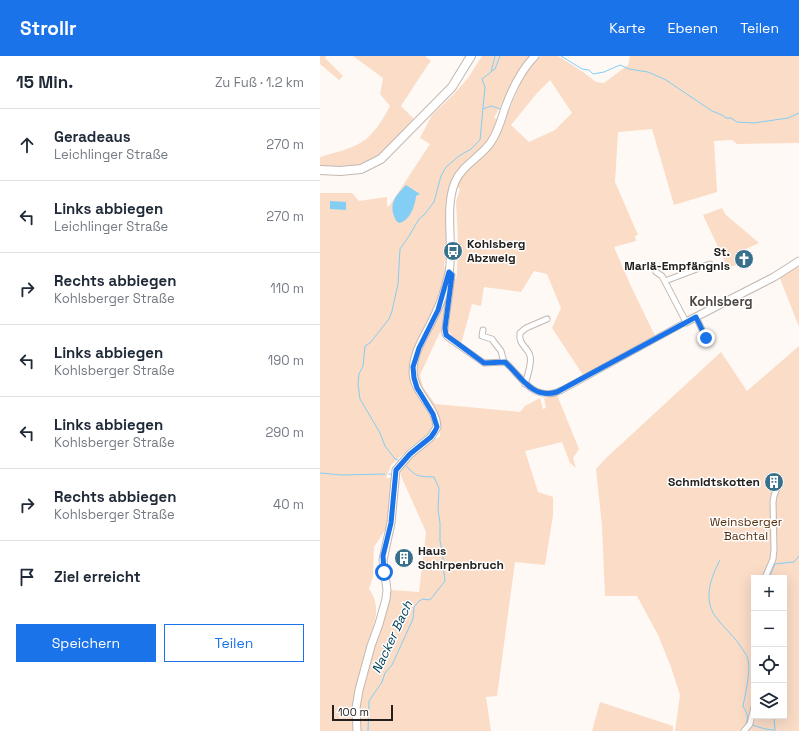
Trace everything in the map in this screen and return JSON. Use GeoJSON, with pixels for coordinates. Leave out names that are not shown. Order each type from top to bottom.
{"type":"FeatureCollection","features":[{"type":"Feature","properties":{"kind":"main road"},"geometry":{"type":"LineString","coordinates":[[320,170],[340,171],[361,169],[380,159],[452,87],[471,56]]}},
{"type":"Feature","properties":{"kind":"main road"},"geometry":{"type":"LineString","coordinates":[[357,731],[356,708],[359,690],[386,599],[387,590],[382,560],[391,523],[396,470],[410,454],[431,437],[437,427],[433,414],[417,388],[413,367],[419,348],[438,310],[449,272],[451,201],[454,183],[462,171],[480,155],[492,140],[518,79],[525,67],[535,56]]}},
{"type":"Feature","properties":{"kind":"main road"},"geometry":{"type":"LineString","coordinates":[[686,322],[774,277],[799,261]]}},
{"type":"Feature","properties":{"kind":"street"},"geometry":{"type":"LineString","coordinates":[[665,281],[710,264]]}},
{"type":"Feature","properties":{"kind":"street"},"geometry":{"type":"LineString","coordinates":[[449,272],[452,275],[445,328],[446,335],[484,363],[491,364],[504,362]]}},
{"type":"Feature","properties":{"kind":"street"},"geometry":{"type":"LineString","coordinates":[[483,330],[482,336],[492,339],[501,351],[504,362],[525,384],[540,392],[549,394],[557,392],[686,322],[662,276],[656,272]]}},
{"type":"Feature","properties":{"kind":"street"},"geometry":{"type":"LineString","coordinates":[[696,317],[706,338]]}},
{"type":"Feature","properties":{"kind":"street"},"geometry":{"type":"LineString","coordinates":[[525,384],[529,370],[530,356],[522,343],[520,333],[547,319]]}},
{"type":"Feature","properties":{"kind":"street"},"geometry":{"type":"LineString","coordinates":[[766,575],[774,556],[773,502],[779,482]]}},
{"type":"Feature","properties":{"kind":"street"},"geometry":{"type":"LineString","coordinates":[[744,731],[750,724],[751,719]]}},
{"type":"Feature","properties":{"kind":"green space"},"geometry":{"type":"Polygon","coordinates":[[[320,56],[326,56],[325,58],[343,76],[339,80],[320,64],[320,56]]]}},
{"type":"Feature","properties":{"kind":"green space"},"geometry":{"type":"Polygon","coordinates":[[[353,56],[425,56],[431,61],[401,106],[415,120],[381,155],[358,168],[320,168],[320,157],[350,148],[366,139],[377,128],[390,106],[380,94],[383,78],[353,56]]]}},
{"type":"Feature","properties":{"kind":"green space"},"geometry":{"type":"Polygon","coordinates":[[[482,56],[530,56],[518,73],[494,118],[504,122],[525,73],[531,64],[541,56],[558,56],[596,82],[604,83],[628,65],[630,56],[799,56],[799,143],[737,144],[732,140],[714,141],[717,192],[674,205],[652,129],[618,132],[615,182],[638,235],[635,236],[636,241],[614,247],[655,336],[583,375],[552,328],[561,308],[547,274],[534,271],[521,292],[484,287],[481,306],[472,304],[461,344],[453,338],[448,330],[454,279],[456,279],[457,275],[458,243],[456,201],[460,189],[451,183],[447,196],[447,256],[444,262],[445,272],[443,286],[410,360],[414,385],[431,419],[433,428],[391,465],[386,478],[391,478],[389,524],[374,547],[373,577],[369,589],[375,603],[376,617],[367,646],[374,647],[391,590],[419,592],[426,532],[401,476],[400,469],[410,458],[440,436],[439,421],[417,381],[416,368],[417,356],[435,322],[447,294],[442,333],[440,332],[420,375],[423,387],[435,404],[520,412],[525,406],[540,398],[543,409],[546,408],[544,398],[557,395],[579,449],[573,458],[576,468],[570,463],[562,442],[525,451],[538,492],[553,497],[553,515],[545,565],[515,562],[497,696],[486,697],[491,731],[320,731],[320,193],[352,193],[359,201],[387,197],[387,207],[390,205],[430,144],[420,138],[432,115],[468,78],[482,56]],[[550,80],[538,92],[511,125],[529,142],[555,130],[572,113],[550,80]]]}},
{"type":"Feature","properties":{"kind":"green space"},"geometry":{"type":"Polygon","coordinates":[[[722,208],[726,215],[759,243],[735,254],[739,264],[728,268],[703,215],[722,208]]]}},
{"type":"Feature","properties":{"kind":"green space"},"geometry":{"type":"Polygon","coordinates":[[[799,263],[799,327],[779,276],[799,263]]]}},
{"type":"Feature","properties":{"kind":"green space","name":"Weinsberger Bachtal"},"geometry":{"type":"Polygon","coordinates":[[[799,346],[799,731],[675,731],[680,695],[658,635],[637,596],[605,596],[602,526],[596,469],[721,352],[747,391],[799,346]]]}},
{"type":"Feature","properties":{"kind":"green space"},"geometry":{"type":"Polygon","coordinates":[[[600,702],[673,726],[673,731],[592,731],[600,702]]]}},
{"type":"Feature","properties":{"kind":"water"},"geometry":{"type":"Polygon","coordinates":[[[406,185],[420,194],[416,196],[409,216],[403,222],[399,223],[394,216],[392,206],[397,195],[406,185]]]}},
{"type":"Feature","properties":{"kind":"water"},"geometry":{"type":"Polygon","coordinates":[[[330,201],[346,202],[346,210],[330,209],[330,201]]]}},
{"type":"Feature","properties":{"kind":"waterway","name":"Nacker Bach"},"geometry":{"type":"LineString","coordinates":[[398,460],[395,459],[385,446],[380,433],[360,399],[358,384],[359,374],[363,366],[365,346],[370,343],[389,319],[392,311],[398,284],[400,249],[419,219],[434,202],[441,176],[446,167],[459,156],[471,149],[480,140],[485,87],[482,79],[491,72],[495,56]]}},
{"type":"Feature","properties":{"kind":"waterway","name":"Nacker Bach"},"geometry":{"type":"LineString","coordinates":[[492,71],[495,69],[500,56]]}},
{"type":"Feature","properties":{"kind":"waterway"},"geometry":{"type":"LineString","coordinates":[[561,56],[582,69],[589,70],[593,74],[604,72],[620,65],[629,69],[648,72],[666,80],[712,111],[726,118],[731,118],[737,122],[754,123],[788,118],[799,113]]}},
{"type":"Feature","properties":{"kind":"waterway"},"geometry":{"type":"LineString","coordinates":[[483,109],[491,106],[501,109]]}},
{"type":"Feature","properties":{"kind":"waterway","name":"Nacker Bach"},"geometry":{"type":"LineString","coordinates":[[368,731],[369,701],[382,682],[385,673],[392,665],[413,619],[414,607],[423,599],[430,600],[445,581],[443,555],[440,541],[438,510],[439,488],[434,477],[418,476],[405,465]]}},
{"type":"Feature","properties":{"kind":"waterway"},"geometry":{"type":"LineString","coordinates":[[320,473],[342,475],[385,474]]}},
{"type":"Feature","properties":{"kind":"waterway"},"geometry":{"type":"LineString","coordinates":[[770,575],[775,564],[794,562],[799,556]]}},
{"type":"Feature","properties":{"kind":"waterway"},"geometry":{"type":"LineString","coordinates":[[720,560],[711,580],[709,602],[715,616],[736,640],[744,652],[749,664],[743,706],[747,715],[746,724]]}},
{"type":"Feature","properties":{"kind":"waterway"},"geometry":{"type":"LineString","coordinates":[[774,719],[775,731]]}},
{"type":"Feature","properties":{"kind":"waterway"},"geometry":{"type":"LineString","coordinates":[[752,725],[774,730]]}},
{"type":"Feature","properties":{"kind":"place","name":"Kohlsberg Abzweig"},"geometry":{"type":"Point","coordinates":[453,251]}},
{"type":"Feature","properties":{"kind":"place","name":"St. Mariä-Empfängnis"},"geometry":{"type":"Point","coordinates":[744,259]}},
{"type":"Feature","properties":{"kind":"place","name":"Schmidtskotten"},"geometry":{"type":"Point","coordinates":[774,482]}},
{"type":"Feature","properties":{"kind":"place","name":"Haus Schirpenbruch"},"geometry":{"type":"Point","coordinates":[404,558]}},
{"type":"Feature","properties":{"kind":"district","name":"Kohlsberg"},"geometry":{"type":"Point","coordinates":[721,301]}},
{"type":"Feature","properties":{"kind":"route"},"geometry":{"type":"LineString","coordinates":[[384,572],[383,556],[391,523],[396,468],[431,437],[437,427],[435,418],[419,393],[414,381],[413,367],[419,348],[438,310],[449,272],[452,275],[445,334],[449,339],[484,363],[491,364],[505,362],[525,384],[540,392],[553,394],[696,317],[706,338]]}}]}
